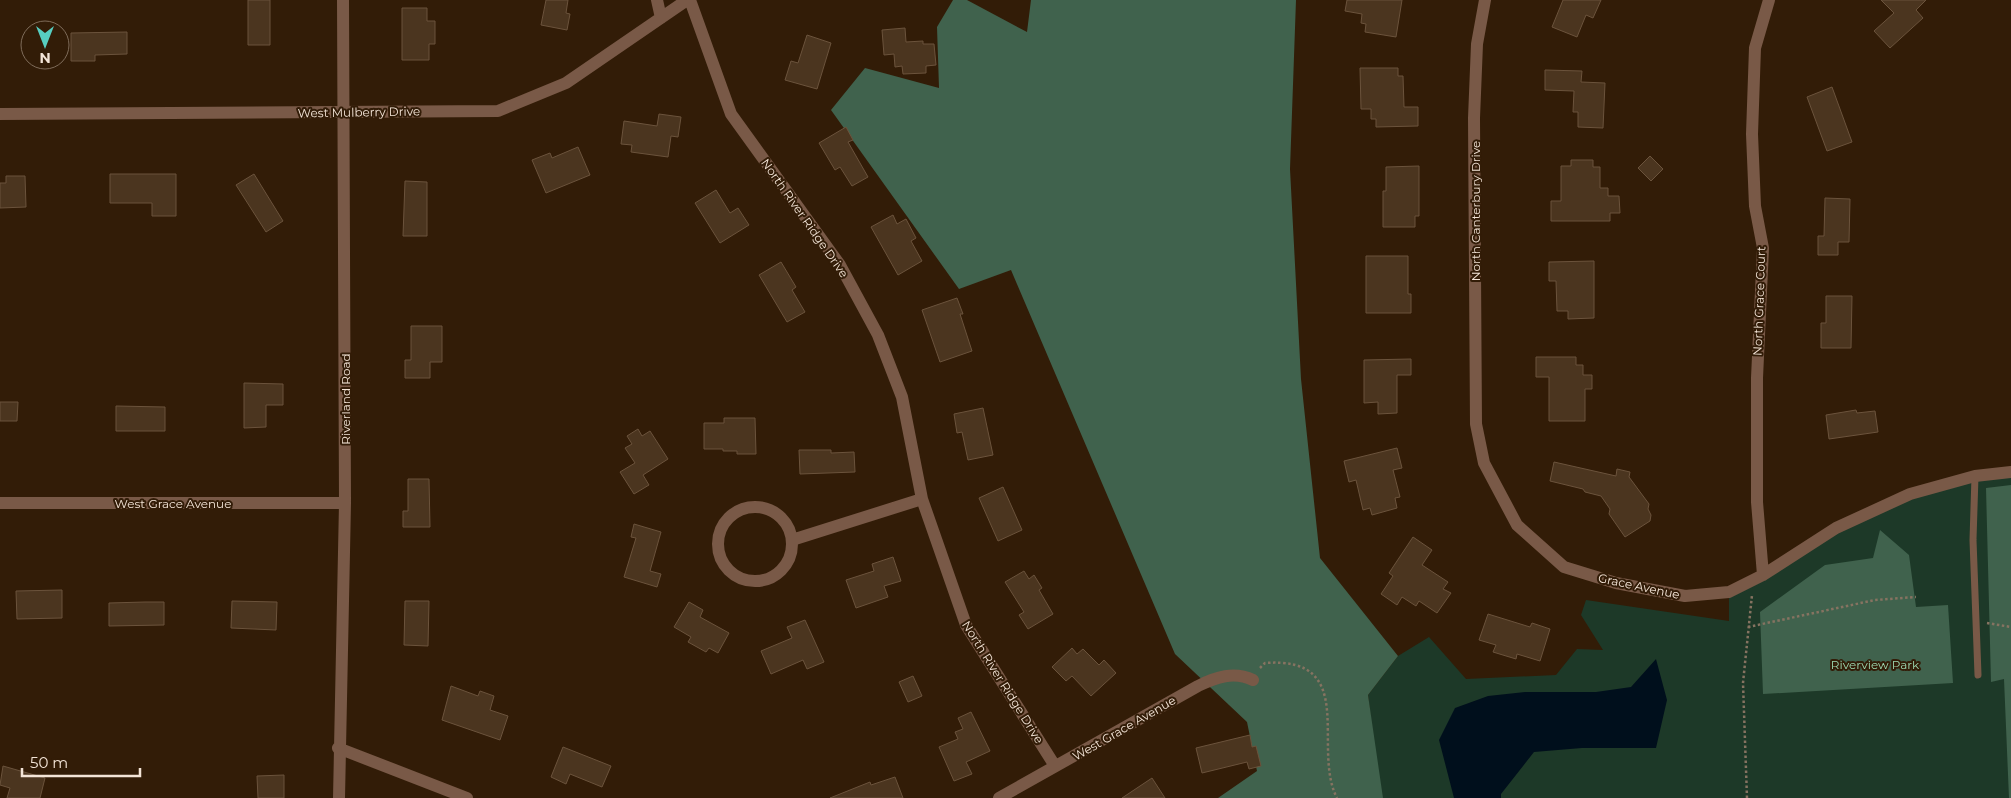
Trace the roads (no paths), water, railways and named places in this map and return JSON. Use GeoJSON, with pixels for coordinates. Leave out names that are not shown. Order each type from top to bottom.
{"type":"FeatureCollection","features":[{"type":"Feature","properties":{"kind":"street","name":"Riverland Road"},"geometry":{"type":"LineString","coordinates":[[339,798],[338,748],[345,503],[345,113],[343,0]]}},
{"type":"Feature","properties":{"kind":"street"},"geometry":{"type":"LineString","coordinates":[[657,0],[661,18]]}},
{"type":"Feature","properties":{"kind":"street","name":"West Mulberry Drive"},"geometry":{"type":"LineString","coordinates":[[0,114],[498,111],[566,83],[688,0]]}},
{"type":"Feature","properties":{"kind":"street","name":"North River Ridge Drive"},"geometry":{"type":"LineString","coordinates":[[688,0],[731,114],[840,266],[878,335],[902,397],[922,499],[966,625],[1056,766]]}},
{"type":"Feature","properties":{"kind":"street","name":"North Canterbury Drive"},"geometry":{"type":"LineString","coordinates":[[1476,424],[1474,118],[1478,29],[1485,0]]}},
{"type":"Feature","properties":{"kind":"street","name":"North Grace Court"},"geometry":{"type":"LineString","coordinates":[[1763,575],[1757,502],[1757,378],[1763,248],[1755,206],[1752,134],[1755,48],[1769,0]]}},
{"type":"Feature","properties":{"kind":"street","name":"Grace Avenue"},"geometry":{"type":"LineString","coordinates":[[1476,424],[1484,463],[1517,525],[1564,567],[1616,583],[1685,596],[1729,592],[1763,575],[1836,528],[1910,494],[1975,476],[2011,472]]}},
{"type":"Feature","properties":{"kind":"street"},"geometry":{"type":"LineString","coordinates":[[792,540],[922,499]]}},
{"type":"Feature","properties":{"kind":"street","name":"West Grace Avenue"},"geometry":{"type":"LineString","coordinates":[[0,503],[345,503]]}},
{"type":"Feature","properties":{"kind":"street"},"geometry":{"type":"LineString","coordinates":[[760,507],[777,514],[789,528],[792,540],[791,552],[782,568],[768,578],[756,580],[744,578],[733,573],[725,564],[720,553],[718,541],[721,530],[728,519],[737,512],[748,508],[760,507]]}},
{"type":"Feature","properties":{"kind":"street","name":"West Grace Avenue"},"geometry":{"type":"LineString","coordinates":[[999,798],[1204,683],[1233,675],[1253,680]]}},
{"type":"Feature","properties":{"kind":"street"},"geometry":{"type":"LineString","coordinates":[[338,748],[467,798]]}},
{"type":"Feature","properties":{"kind":"lane"},"geometry":{"type":"LineString","coordinates":[[1975,476],[1973,540],[1978,675]]}},
{"type":"Feature","properties":{"kind":"water"},"geometry":{"type":"Polygon","coordinates":[[[1656,659],[1667,700],[1656,748],[1582,748],[1534,752],[1501,794],[1501,798],[1454,798],[1439,740],[1455,708],[1488,696],[1525,692],[1596,692],[1631,687],[1656,659]]]}},
{"type":"Feature","properties":{"kind":"park label","name":"Riverview Park"},"geometry":{"type":"Point","coordinates":[1875,664]}}]}
